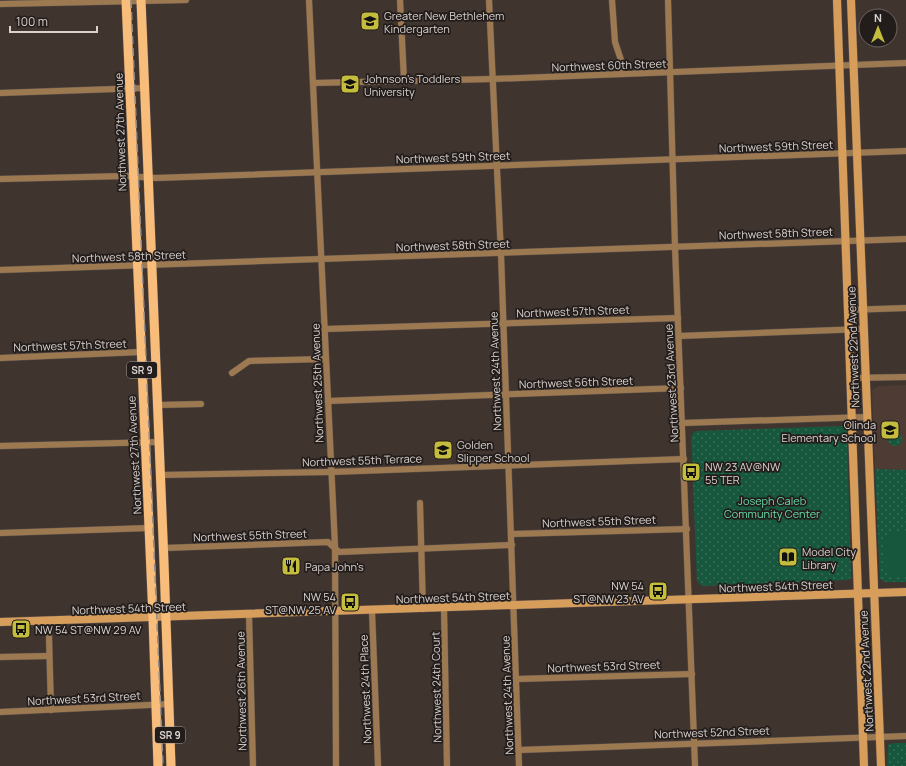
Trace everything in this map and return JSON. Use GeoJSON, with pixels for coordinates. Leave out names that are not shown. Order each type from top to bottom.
{"type":"FeatureCollection","features":[{"type":"Feature","properties":{"kind":"main road","name":"Northwest 27th Avenue"},"geometry":{"type":"LineString","coordinates":[[126,0],[158,766]]}},
{"type":"Feature","properties":{"kind":"main road","name":"Northwest 22nd Avenue"},"geometry":{"type":"LineString","coordinates":[[837,0],[864,766]]}},
{"type":"Feature","properties":{"kind":"main road","name":"Northwest 22nd Avenue"},"geometry":{"type":"LineString","coordinates":[[851,0],[873,593],[881,766]]}},
{"type":"Feature","properties":{"kind":"main road","name":"SR 9"},"geometry":{"type":"LineString","coordinates":[[141,1],[164,548],[171,766]]}},
{"type":"Feature","properties":{"kind":"main road","name":"Northwest 54th Street"},"geometry":{"type":"LineString","coordinates":[[0,622],[166,618],[906,592]]}},
{"type":"Feature","properties":{"kind":"street"},"geometry":{"type":"LineString","coordinates":[[0,4],[126,0],[186,0]]}},
{"type":"Feature","properties":{"kind":"street","name":"Northwest 25th Avenue"},"geometry":{"type":"LineString","coordinates":[[310,0],[316,172],[322,259],[335,546],[336,766]]}},
{"type":"Feature","properties":{"kind":"street"},"geometry":{"type":"LineString","coordinates":[[400,0],[404,80]]}},
{"type":"Feature","properties":{"kind":"street","name":"Northwest 24th Avenue"},"geometry":{"type":"LineString","coordinates":[[489,0],[512,534],[519,766]]}},
{"type":"Feature","properties":{"kind":"street"},"geometry":{"type":"LineString","coordinates":[[612,0],[614,42],[621,60],[622,74]]}},
{"type":"Feature","properties":{"kind":"street","name":"Northwest 23rd Avenue"},"geometry":{"type":"LineString","coordinates":[[668,0],[675,247],[695,766]]}},
{"type":"Feature","properties":{"kind":"street","name":"Northwest 60th Street"},"geometry":{"type":"LineString","coordinates":[[313,83],[493,79],[906,63]]}},
{"type":"Feature","properties":{"kind":"street"},"geometry":{"type":"LineString","coordinates":[[0,93],[144,88]]}},
{"type":"Feature","properties":{"kind":"street","name":"Northwest 59th Street"},"geometry":{"type":"LineString","coordinates":[[0,179],[134,176],[148,178],[906,151]]}},
{"type":"Feature","properties":{"kind":"street","name":"Northwest 58th Street"},"geometry":{"type":"LineString","coordinates":[[0,270],[906,239]]}},
{"type":"Feature","properties":{"kind":"street"},"geometry":{"type":"LineString","coordinates":[[848,310],[906,308]]}},
{"type":"Feature","properties":{"kind":"street","name":"Northwest 57th Street"},"geometry":{"type":"LineString","coordinates":[[325,329],[678,318]]}},
{"type":"Feature","properties":{"kind":"street"},"geometry":{"type":"LineString","coordinates":[[679,336],[864,329]]}},
{"type":"Feature","properties":{"kind":"street","name":"Northwest 57th Street"},"geometry":{"type":"LineString","coordinates":[[0,358],[141,352]]}},
{"type":"Feature","properties":{"kind":"street"},"geometry":{"type":"LineString","coordinates":[[232,373],[249,361],[326,359]]}},
{"type":"Feature","properties":{"kind":"street"},"geometry":{"type":"LineString","coordinates":[[851,378],[906,377]]}},
{"type":"Feature","properties":{"kind":"street","name":"Northwest 56th Street"},"geometry":{"type":"LineString","coordinates":[[328,401],[681,388]]}},
{"type":"Feature","properties":{"kind":"street"},"geometry":{"type":"LineString","coordinates":[[158,405],[201,404]]}},
{"type":"Feature","properties":{"kind":"street"},"geometry":{"type":"LineString","coordinates":[[682,423],[867,417]]}},
{"type":"Feature","properties":{"kind":"street"},"geometry":{"type":"LineString","coordinates":[[0,446],[159,442]]}},
{"type":"Feature","properties":{"kind":"street","name":"Northwest 55th Terrace"},"geometry":{"type":"LineString","coordinates":[[161,475],[331,472],[684,459]]}},
{"type":"Feature","properties":{"kind":"street"},"geometry":{"type":"LineString","coordinates":[[420,503],[423,609]]}},
{"type":"Feature","properties":{"kind":"street"},"geometry":{"type":"LineString","coordinates":[[0,533],[149,528]]}},
{"type":"Feature","properties":{"kind":"street","name":"Northwest 55th Street"},"geometry":{"type":"LineString","coordinates":[[512,534],[687,529]]}},
{"type":"Feature","properties":{"kind":"street","name":"Northwest 55th Street"},"geometry":{"type":"LineString","coordinates":[[164,548],[328,542],[335,546]]}},
{"type":"Feature","properties":{"kind":"street"},"geometry":{"type":"LineString","coordinates":[[335,546],[339,552],[512,545]]}},
{"type":"Feature","properties":{"kind":"street","name":"Northwest 24th Court"},"geometry":{"type":"LineString","coordinates":[[444,608],[447,766]]}},
{"type":"Feature","properties":{"kind":"street","name":"Northwest 24th Place"},"geometry":{"type":"LineString","coordinates":[[372,611],[378,766]]}},
{"type":"Feature","properties":{"kind":"street","name":"Northwest 26th Avenue"},"geometry":{"type":"LineString","coordinates":[[250,615],[253,766]]}},
{"type":"Feature","properties":{"kind":"street"},"geometry":{"type":"LineString","coordinates":[[49,636],[51,710]]}},
{"type":"Feature","properties":{"kind":"street"},"geometry":{"type":"LineString","coordinates":[[0,657],[49,656]]}},
{"type":"Feature","properties":{"kind":"street","name":"Northwest 53rd Street"},"geometry":{"type":"LineString","coordinates":[[517,679],[692,674]]}},
{"type":"Feature","properties":{"kind":"street","name":"Northwest 53rd Street"},"geometry":{"type":"LineString","coordinates":[[0,712],[170,704]]}},
{"type":"Feature","properties":{"kind":"street","name":"Northwest 52nd Street"},"geometry":{"type":"LineString","coordinates":[[519,750],[906,736]]}},
{"type":"Feature","properties":{"kind":"shaded area","name":"Olinda Elementary School"},"geometry":{"type":"Polygon","coordinates":[[[906,385],[906,470],[875,469],[872,390],[878,386],[906,385]]]}},
{"type":"Feature","properties":{"kind":"green space","name":"Joseph Caleb Community Center"},"geometry":{"type":"Polygon","coordinates":[[[842,426],[847,431],[851,578],[848,580],[702,586],[697,581],[691,437],[693,433],[696,431],[842,426]]]}},
{"type":"Feature","properties":{"kind":"green space"},"geometry":{"type":"Polygon","coordinates":[[[895,432],[900,434],[902,439],[900,444],[895,446],[890,444],[888,439],[890,434],[895,432]]]}},
{"type":"Feature","properties":{"kind":"green space"},"geometry":{"type":"Polygon","coordinates":[[[875,469],[906,470],[906,582],[885,582],[880,579],[875,469]]]}},
{"type":"Feature","properties":{"kind":"green space"},"geometry":{"type":"Polygon","coordinates":[[[896,532],[906,532],[906,575],[890,576],[886,572],[885,537],[896,532]]]}},
{"type":"Feature","properties":{"kind":"green space"},"geometry":{"type":"Polygon","coordinates":[[[893,743],[906,743],[906,766],[887,766],[888,745],[893,743]]]}},
{"type":"Feature","properties":{"kind":"railway"},"geometry":{"type":"LineString","coordinates":[[131,0],[163,766]]}},
{"type":"Feature","properties":{"kind":"place","name":"Greater New Bethlehem Kindergarten"},"geometry":{"type":"Point","coordinates":[370,21]}},
{"type":"Feature","properties":{"kind":"place","name":"Johnson's Toddlers University"},"geometry":{"type":"Point","coordinates":[350,84]}},
{"type":"Feature","properties":{"kind":"place","name":"Olinda Elementary School"},"geometry":{"type":"Point","coordinates":[890,430]}},
{"type":"Feature","properties":{"kind":"place","name":"Golden Slipper School"},"geometry":{"type":"Point","coordinates":[443,450]}},
{"type":"Feature","properties":{"kind":"place","name":"NW 23 AV@NW 55 TER"},"geometry":{"type":"Point","coordinates":[691,472]}},
{"type":"Feature","properties":{"kind":"place","name":"Model City Library"},"geometry":{"type":"Point","coordinates":[788,557]}},
{"type":"Feature","properties":{"kind":"place","name":"Papa John's"},"geometry":{"type":"Point","coordinates":[291,566]}},
{"type":"Feature","properties":{"kind":"place","name":"NW 54 ST@NW 23 AV"},"geometry":{"type":"Point","coordinates":[658,591]}},
{"type":"Feature","properties":{"kind":"place","name":"NW 54 ST@NW 25 AV"},"geometry":{"type":"Point","coordinates":[350,602]}},
{"type":"Feature","properties":{"kind":"place","name":"NW 54 ST@NW 29 AV"},"geometry":{"type":"Point","coordinates":[21,629]}}]}
